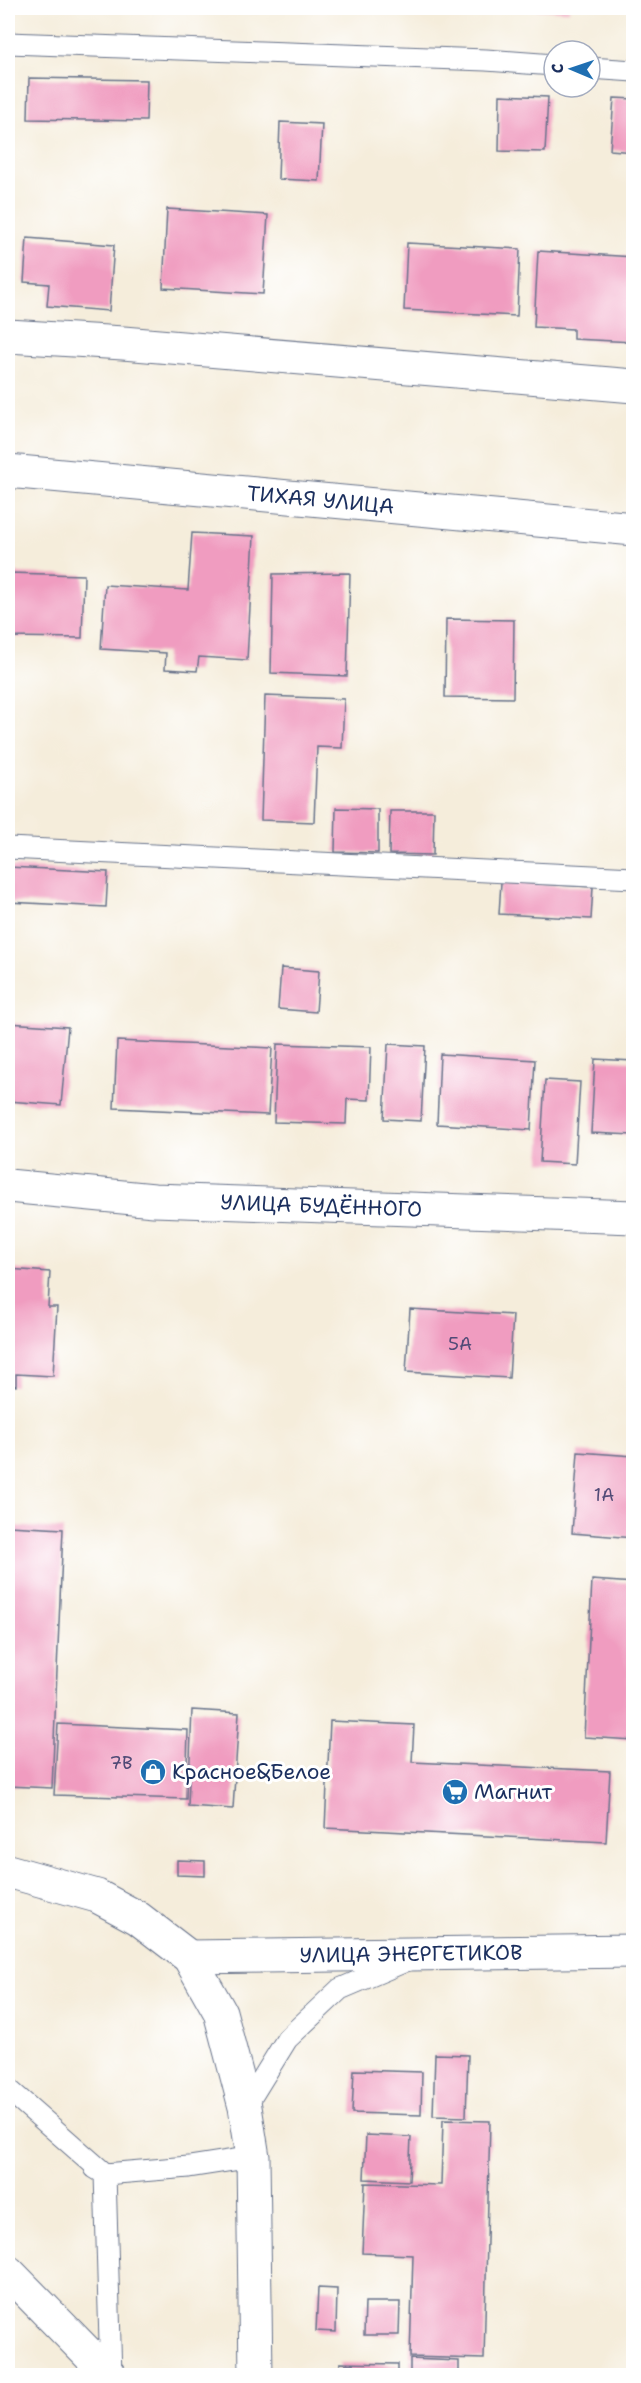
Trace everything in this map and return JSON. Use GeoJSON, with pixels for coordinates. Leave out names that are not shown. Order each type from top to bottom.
{"type":"FeatureCollection","features":[{"type":"Feature","properties":{"kind":"street"},"geometry":{"type":"LineString","coordinates":[[8,336],[123,343],[633,386]]}},
{"type":"Feature","properties":{"kind":"street","name":"ТИХАЯ УЛИЦА"},"geometry":{"type":"LineString","coordinates":[[8,471],[633,529]]}},
{"type":"Feature","properties":{"kind":"street","name":"УЛИЦА БУДЁННОГО"},"geometry":{"type":"LineString","coordinates":[[8,1186],[154,1200],[633,1217]]}},
{"type":"Feature","properties":{"kind":"street"},"geometry":{"type":"LineString","coordinates":[[8,1871],[97,1896],[138,1918],[189,1957],[220,2012],[245,2107],[253,2157],[256,2376]]}},
{"type":"Feature","properties":{"kind":"street","name":"УЛИЦА ЭНЕРГЕТИКОВ"},"geometry":{"type":"LineString","coordinates":[[189,1957],[633,1951]]}},
{"type":"Feature","properties":{"kind":"street"},"geometry":{"type":"LineString","coordinates":[[8,2272],[111,2376]]}},
{"type":"Feature","properties":{"kind":"lane"},"geometry":{"type":"LineString","coordinates":[[8,43],[486,60],[542,64]]}},
{"type":"Feature","properties":{"kind":"lane"},"geometry":{"type":"LineString","coordinates":[[602,69],[633,71]]}},
{"type":"Feature","properties":{"kind":"lane"},"geometry":{"type":"LineString","coordinates":[[8,848],[633,878]]}},
{"type":"Feature","properties":{"kind":"lane"},"geometry":{"type":"LineString","coordinates":[[245,2107],[286,2039],[340,1989],[422,1954]]}},
{"type":"Feature","properties":{"kind":"lane"},"geometry":{"type":"LineString","coordinates":[[8,2089],[105,2174],[111,2376]]}},
{"type":"Feature","properties":{"kind":"lane"},"geometry":{"type":"LineString","coordinates":[[8,2095],[50,2140],[105,2174],[189,2168],[253,2157]]}},
{"type":"Feature","properties":{"kind":"building"},"geometry":{"type":"Polygon","coordinates":[[[569,8],[569,11],[526,9],[569,8]]]}},
{"type":"Feature","properties":{"kind":"building"},"geometry":{"type":"Polygon","coordinates":[[[29,78],[147,80],[146,121],[28,119],[29,78]]]}},
{"type":"Feature","properties":{"kind":"building"},"geometry":{"type":"Polygon","coordinates":[[[8,80],[11,80],[10,121],[8,121],[8,80]]]}},
{"type":"Feature","properties":{"kind":"building"},"geometry":{"type":"Polygon","coordinates":[[[500,95],[548,99],[545,152],[499,151],[500,95]]]}},
{"type":"Feature","properties":{"kind":"building"},"geometry":{"type":"Polygon","coordinates":[[[614,98],[634,99],[634,152],[610,150],[614,98]]]}},
{"type":"Feature","properties":{"kind":"building"},"geometry":{"type":"Polygon","coordinates":[[[280,122],[322,124],[319,181],[278,179],[280,122]]]}},
{"type":"Feature","properties":{"kind":"building"},"geometry":{"type":"Polygon","coordinates":[[[167,209],[268,215],[263,294],[163,288],[167,209]]]}},
{"type":"Feature","properties":{"kind":"building"},"geometry":{"type":"Polygon","coordinates":[[[27,238],[114,245],[109,311],[47,306],[49,284],[24,282],[27,238]]]}},
{"type":"Feature","properties":{"kind":"building"},"geometry":{"type":"Polygon","coordinates":[[[407,243],[520,249],[517,316],[404,310],[407,243]]]}},
{"type":"Feature","properties":{"kind":"building"},"geometry":{"type":"Polygon","coordinates":[[[538,251],[634,257],[634,342],[573,339],[573,329],[534,327],[538,251]]]}},
{"type":"Feature","properties":{"kind":"building"},"geometry":{"type":"Polygon","coordinates":[[[192,533],[254,536],[247,660],[199,657],[197,671],[165,669],[166,653],[101,649],[105,585],[188,590],[192,533]]]}},
{"type":"Feature","properties":{"kind":"building"},"geometry":{"type":"Polygon","coordinates":[[[8,573],[84,575],[82,638],[8,637],[8,573]]]}},
{"type":"Feature","properties":{"kind":"building"},"geometry":{"type":"Polygon","coordinates":[[[350,573],[347,676],[271,673],[273,574],[350,573]]]}},
{"type":"Feature","properties":{"kind":"building"},"geometry":{"type":"Polygon","coordinates":[[[446,619],[514,620],[513,698],[445,697],[446,619]]]}},
{"type":"Feature","properties":{"kind":"building"},"geometry":{"type":"Polygon","coordinates":[[[265,696],[344,699],[342,748],[317,747],[314,822],[261,820],[265,696]]]}},
{"type":"Feature","properties":{"kind":"building"},"geometry":{"type":"Polygon","coordinates":[[[336,808],[378,809],[378,853],[335,852],[336,808]]]}},
{"type":"Feature","properties":{"kind":"building"},"geometry":{"type":"Polygon","coordinates":[[[390,811],[434,811],[433,855],[389,854],[390,811]]]}},
{"type":"Feature","properties":{"kind":"building"},"geometry":{"type":"Polygon","coordinates":[[[8,867],[108,872],[106,907],[8,902],[8,867]]]}},
{"type":"Feature","properties":{"kind":"building"},"geometry":{"type":"Polygon","coordinates":[[[501,882],[593,887],[591,919],[499,914],[501,882]]]}},
{"type":"Feature","properties":{"kind":"building"},"geometry":{"type":"Polygon","coordinates":[[[281,968],[319,971],[316,1012],[278,1009],[281,968]]]}},
{"type":"Feature","properties":{"kind":"building"},"geometry":{"type":"Polygon","coordinates":[[[8,1023],[68,1027],[61,1105],[8,1101],[8,1023]]]}},
{"type":"Feature","properties":{"kind":"building"},"geometry":{"type":"Polygon","coordinates":[[[117,1041],[272,1048],[268,1115],[114,1108],[117,1041]]]}},
{"type":"Feature","properties":{"kind":"building"},"geometry":{"type":"Polygon","coordinates":[[[277,1044],[371,1047],[369,1100],[347,1099],[346,1124],[274,1122],[277,1044]]]}},
{"type":"Feature","properties":{"kind":"building"},"geometry":{"type":"Polygon","coordinates":[[[388,1044],[425,1046],[421,1121],[384,1119],[388,1044]]]}},
{"type":"Feature","properties":{"kind":"building"},"geometry":{"type":"Polygon","coordinates":[[[440,1054],[535,1060],[531,1130],[437,1124],[440,1054]]]}},
{"type":"Feature","properties":{"kind":"building"},"geometry":{"type":"Polygon","coordinates":[[[595,1059],[634,1061],[634,1135],[591,1133],[595,1059]]]}},
{"type":"Feature","properties":{"kind":"building"},"geometry":{"type":"Polygon","coordinates":[[[545,1080],[580,1082],[575,1164],[540,1162],[545,1080]]]}},
{"type":"Feature","properties":{"kind":"building"},"geometry":{"type":"Polygon","coordinates":[[[8,1269],[50,1272],[48,1307],[57,1307],[53,1376],[16,1374],[16,1386],[8,1385],[8,1269]]]}},
{"type":"Feature","properties":{"kind":"building"},"geometry":{"type":"Polygon","coordinates":[[[410,1309],[513,1315],[509,1378],[406,1372],[410,1309]]]}},
{"type":"Feature","properties":{"kind":"building"},"geometry":{"type":"Polygon","coordinates":[[[578,1452],[634,1456],[634,1538],[572,1533],[578,1452]]]}},
{"type":"Feature","properties":{"kind":"building"},"geometry":{"type":"Polygon","coordinates":[[[8,1526],[63,1529],[52,1788],[8,1786],[8,1526]]]}},
{"type":"Feature","properties":{"kind":"building"},"geometry":{"type":"Polygon","coordinates":[[[592,1580],[634,1583],[634,1740],[584,1737],[592,1580]]]}},
{"type":"Feature","properties":{"kind":"building"},"geometry":{"type":"Polygon","coordinates":[[[192,1710],[239,1713],[233,1809],[188,1806],[192,1710]]]}},
{"type":"Feature","properties":{"kind":"building"},"geometry":{"type":"Polygon","coordinates":[[[330,1721],[414,1725],[412,1762],[610,1771],[606,1842],[325,1828],[330,1721]]]}},
{"type":"Feature","properties":{"kind":"building"},"geometry":{"type":"Polygon","coordinates":[[[58,1724],[188,1730],[186,1799],[54,1795],[58,1724]]]}},
{"type":"Feature","properties":{"kind":"building"},"geometry":{"type":"Polygon","coordinates":[[[177,1860],[205,1861],[205,1876],[177,1875],[177,1860]]]}},
{"type":"Feature","properties":{"kind":"building"},"geometry":{"type":"Polygon","coordinates":[[[435,2054],[468,2055],[466,2117],[433,2116],[435,2054]]]}},
{"type":"Feature","properties":{"kind":"building"},"geometry":{"type":"Polygon","coordinates":[[[354,2070],[422,2072],[421,2115],[352,2113],[354,2070]]]}},
{"type":"Feature","properties":{"kind":"building"},"geometry":{"type":"Polygon","coordinates":[[[443,2120],[490,2121],[484,2359],[410,2357],[413,2255],[362,2253],[365,2183],[441,2185],[443,2120]]]}},
{"type":"Feature","properties":{"kind":"building"},"geometry":{"type":"Polygon","coordinates":[[[366,2135],[411,2137],[409,2181],[364,2179],[366,2135]]]}},
{"type":"Feature","properties":{"kind":"building"},"geometry":{"type":"Polygon","coordinates":[[[318,2288],[337,2289],[336,2332],[316,2331],[318,2288]]]}},
{"type":"Feature","properties":{"kind":"building"},"geometry":{"type":"Polygon","coordinates":[[[365,2302],[400,2302],[399,2335],[364,2335],[365,2302]]]}},
{"type":"Feature","properties":{"kind":"building"},"geometry":{"type":"Polygon","coordinates":[[[410,2359],[459,2361],[459,2376],[410,2376],[410,2359]]]}},
{"type":"Feature","properties":{"kind":"building"},"geometry":{"type":"Polygon","coordinates":[[[340,2363],[398,2364],[398,2376],[340,2376],[340,2363]]]}},
{"type":"Feature","properties":{"kind":"place","name":"Красное&Белое"},"geometry":{"type":"Point","coordinates":[153,1772]}},
{"type":"Feature","properties":{"kind":"place","name":"Магнит"},"geometry":{"type":"Point","coordinates":[455,1792]}}]}
